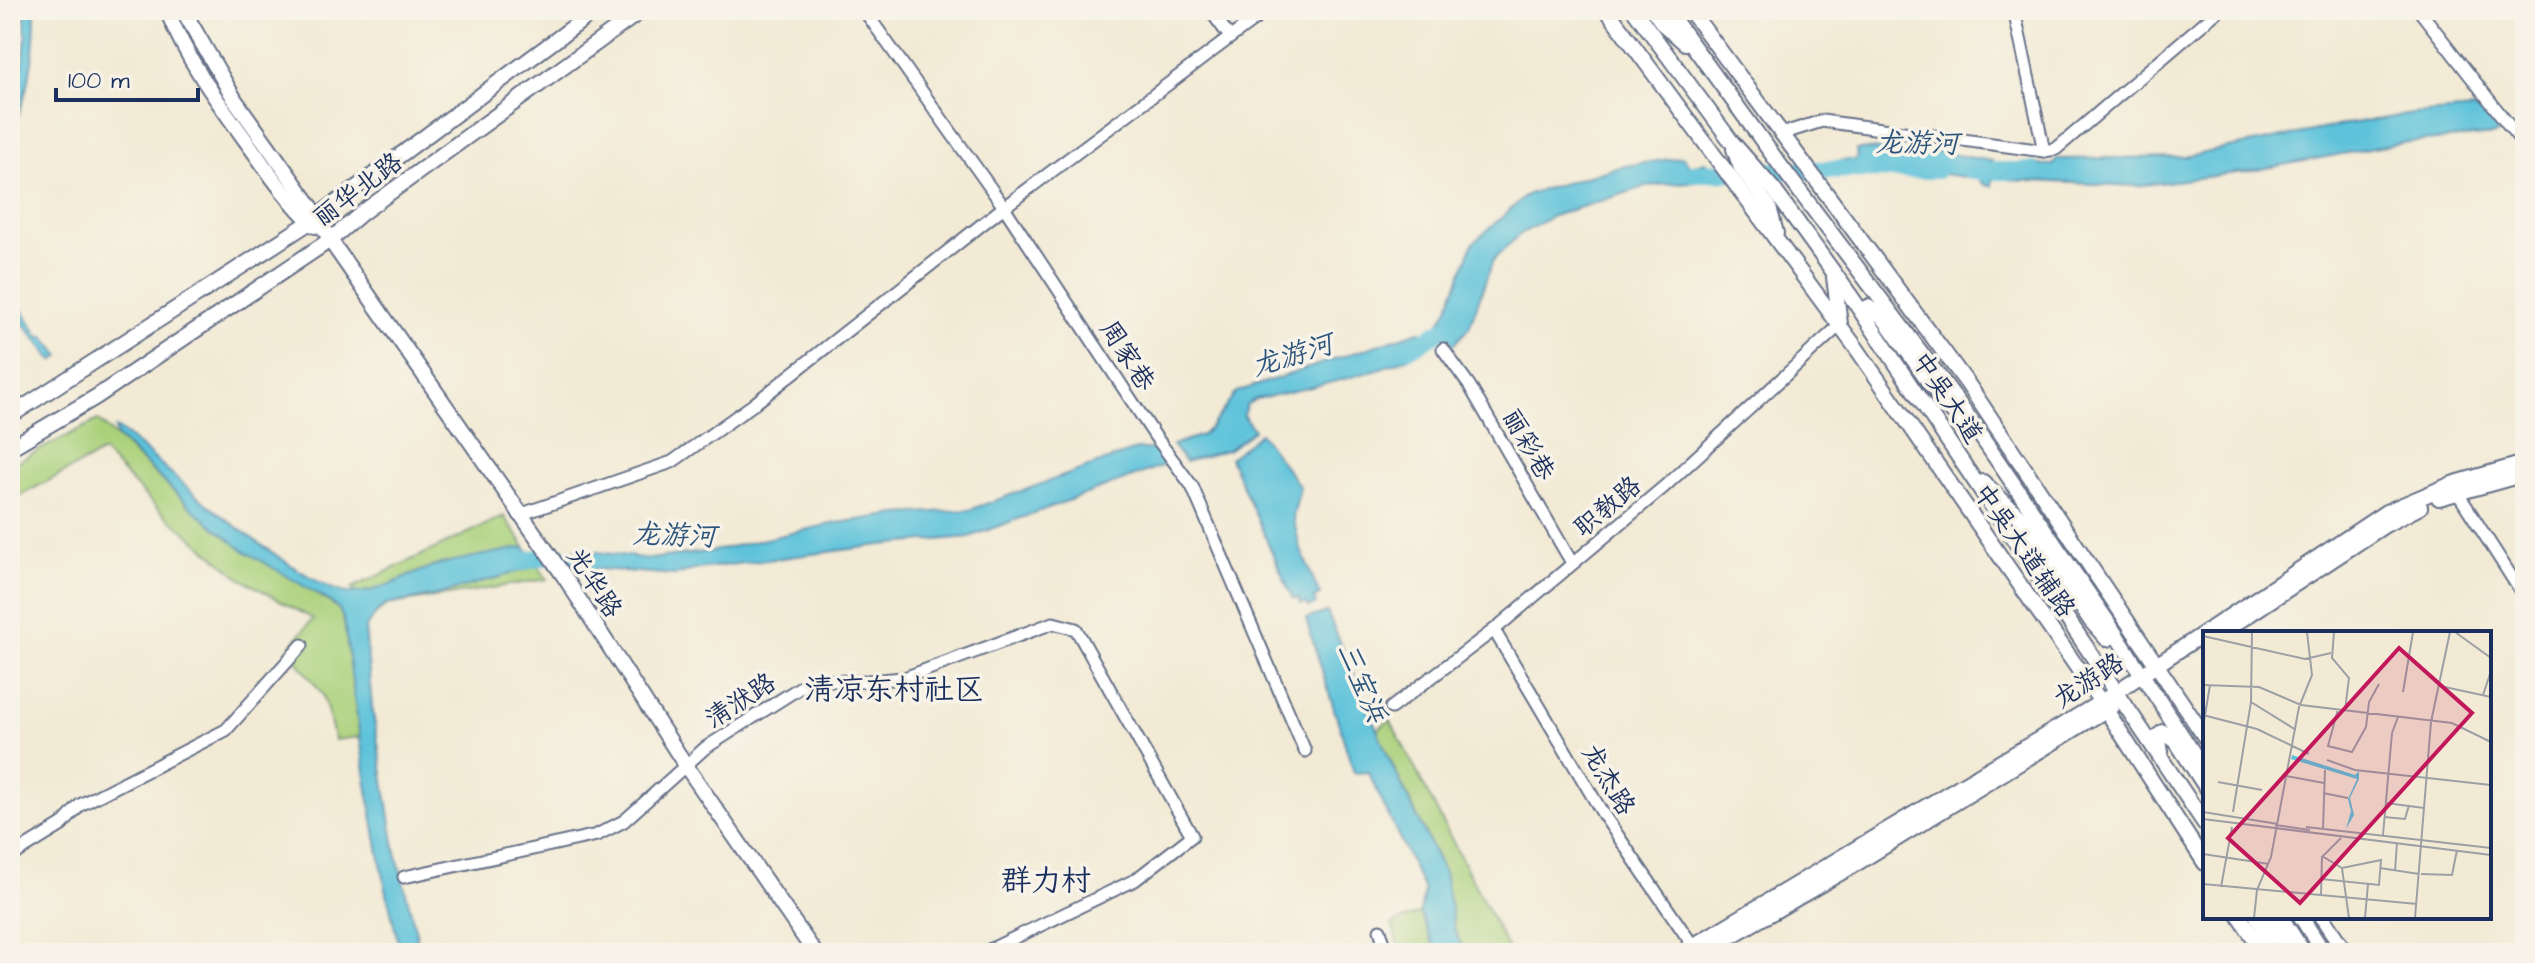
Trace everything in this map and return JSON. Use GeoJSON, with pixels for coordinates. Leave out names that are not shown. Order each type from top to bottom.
{"type":"FeatureCollection","features":[{"type":"Feature","properties":{"kind":"main road","name":"光华路"},"geometry":{"type":"LineString","coordinates":[[167,10],[178,36],[220,105],[292,204],[313,218]]}},
{"type":"Feature","properties":{"kind":"main road","name":"光华路"},"geometry":{"type":"LineString","coordinates":[[183,10],[235,100],[313,218],[564,576],[686,766],[815,953]]}},
{"type":"Feature","properties":{"kind":"main road","name":"丽华北路"},"geometry":{"type":"LineString","coordinates":[[11,412],[70,379],[313,218],[596,10]]}},
{"type":"Feature","properties":{"kind":"main road","name":"丽华北路"},"geometry":{"type":"LineString","coordinates":[[10,448],[90,401],[330,240],[363,212],[642,10]]}},
{"type":"Feature","properties":{"kind":"main road","name":"中吴大道辅路"},"geometry":{"type":"LineString","coordinates":[[1607,10],[1840,325],[2103,706],[2203,860]]}},
{"type":"Feature","properties":{"kind":"main road"},"geometry":{"type":"LineString","coordinates":[[1622,10],[1647,43],[1674,64]]}},
{"type":"Feature","properties":{"kind":"main road"},"geometry":{"type":"LineString","coordinates":[[1634,10],[1748,167],[1757,191],[1769,207],[1779,243]]}},
{"type":"Feature","properties":{"kind":"main road"},"geometry":{"type":"LineString","coordinates":[[1653,10],[1663,24],[1704,58]]}},
{"type":"Feature","properties":{"kind":"main road","name":"中吴大道"},"geometry":{"type":"LineString","coordinates":[[1667,10],[1989,447],[2203,768]]}},
{"type":"Feature","properties":{"kind":"main road"},"geometry":{"type":"LineString","coordinates":[[1677,10],[1689,28],[1721,50]]}},
{"type":"Feature","properties":{"kind":"main road"},"geometry":{"type":"LineString","coordinates":[[1690,10],[1784,133]]}},
{"type":"Feature","properties":{"kind":"main road","name":"中吴大道辅路"},"geometry":{"type":"LineString","coordinates":[[1784,133],[1967,383],[2203,734]]}},
{"type":"Feature","properties":{"kind":"main road","name":"中吴大道"},"geometry":{"type":"LineString","coordinates":[[1748,167],[1774,190],[1868,322],[2203,821]]}},
{"type":"Feature","properties":{"kind":"main road"},"geometry":{"type":"LineString","coordinates":[[1774,190],[1806,221],[1835,260],[1844,266],[1847,262],[1845,250]]}},
{"type":"Feature","properties":{"kind":"main road"},"geometry":{"type":"LineString","coordinates":[[1838,206],[1866,278]]}},
{"type":"Feature","properties":{"kind":"main road"},"geometry":{"type":"LineString","coordinates":[[254,258],[268,282]]}},
{"type":"Feature","properties":{"kind":"main road"},"geometry":{"type":"LineString","coordinates":[[1833,273],[1840,325]]}},
{"type":"Feature","properties":{"kind":"main road"},"geometry":{"type":"LineString","coordinates":[[1868,322],[1865,309],[1868,307],[1883,317],[1947,407],[2042,493]]}},
{"type":"Feature","properties":{"kind":"main road","name":"龙游路"},"geometry":{"type":"LineString","coordinates":[[2214,631],[2386,512],[2525,463]]}},
{"type":"Feature","properties":{"kind":"main road"},"geometry":{"type":"LineString","coordinates":[[1965,465],[2023,520],[2091,621],[2107,639],[2111,636],[2105,618]]}},
{"type":"Feature","properties":{"kind":"main road","name":"龙游路"},"geometry":{"type":"LineString","coordinates":[[2224,631],[2385,525],[2454,489],[2525,474]]}},
{"type":"Feature","properties":{"kind":"main road"},"geometry":{"type":"LineString","coordinates":[[2000,518],[2015,578]]}},
{"type":"Feature","properties":{"kind":"main road","name":"龙游路"},"geometry":{"type":"LineString","coordinates":[[1692,951],[2103,706],[2203,638]]}},
{"type":"Feature","properties":{"kind":"main road","name":"龙游路"},"geometry":{"type":"LineString","coordinates":[[2160,668],[2203,644]]}},
{"type":"Feature","properties":{"kind":"main road"},"geometry":{"type":"LineString","coordinates":[[2163,761],[2158,736],[2163,732],[2176,741],[2203,783]]}},
{"type":"Feature","properties":{"kind":"main road"},"geometry":{"type":"LineString","coordinates":[[2241,919],[2264,953]]}},
{"type":"Feature","properties":{"kind":"main road"},"geometry":{"type":"LineString","coordinates":[[2258,919],[2265,930],[2271,953]]}},
{"type":"Feature","properties":{"kind":"main road"},"geometry":{"type":"LineString","coordinates":[[2268,919],[2291,953]]}},
{"type":"Feature","properties":{"kind":"main road"},"geometry":{"type":"LineString","coordinates":[[2282,919],[2304,953]]}},
{"type":"Feature","properties":{"kind":"main road"},"geometry":{"type":"LineString","coordinates":[[2302,919],[2324,953]]}},
{"type":"Feature","properties":{"kind":"main road"},"geometry":{"type":"LineString","coordinates":[[2323,919],[2346,953]]}},
{"type":"Feature","properties":{"kind":"street","name":"周家巷"},"geometry":{"type":"LineString","coordinates":[[864,10],[1004,207],[1155,436],[1192,486],[1305,751]]}},
{"type":"Feature","properties":{"kind":"street"},"geometry":{"type":"LineString","coordinates":[[1210,10],[1230,37]]}},
{"type":"Feature","properties":{"kind":"street"},"geometry":{"type":"LineString","coordinates":[[519,515],[672,462],[754,404],[1004,207],[1267,10]]}},
{"type":"Feature","properties":{"kind":"street"},"geometry":{"type":"LineString","coordinates":[[2014,10],[2044,151]]}},
{"type":"Feature","properties":{"kind":"street"},"geometry":{"type":"LineString","coordinates":[[1784,133],[1822,121],[2044,151],[2056,149],[2219,10]]}},
{"type":"Feature","properties":{"kind":"street"},"geometry":{"type":"LineString","coordinates":[[2419,10],[2523,144]]}},
{"type":"Feature","properties":{"kind":"street","name":"职教路"},"geometry":{"type":"LineString","coordinates":[[1391,708],[1494,630],[1665,486],[1840,325]]}},
{"type":"Feature","properties":{"kind":"street","name":"丽彩巷"},"geometry":{"type":"LineString","coordinates":[[1443,349],[1469,385],[1572,563]]}},
{"type":"Feature","properties":{"kind":"street"},"geometry":{"type":"LineString","coordinates":[[2454,489],[2525,598]]}},
{"type":"Feature","properties":{"kind":"street","name":"清洑路"},"geometry":{"type":"LineString","coordinates":[[404,877],[597,835],[624,821],[705,748],[804,685],[819,680],[856,682],[904,678],[1053,623],[1076,629],[1192,836],[1135,880],[983,953]]}},
{"type":"Feature","properties":{"kind":"street","name":"龙杰路"},"geometry":{"type":"LineString","coordinates":[[1494,630],[1603,814],[1692,951]]}},
{"type":"Feature","properties":{"kind":"street"},"geometry":{"type":"LineString","coordinates":[[10,857],[62,825],[80,805],[226,730],[302,645]]}},
{"type":"Feature","properties":{"kind":"street"},"geometry":{"type":"LineString","coordinates":[[1380,930],[1387,953]]}},
{"type":"Feature","properties":{"kind":"green space"},"geometry":{"type":"Polygon","coordinates":[[[98,420],[197,513],[339,609],[344,621],[360,737],[335,740],[323,695],[286,651],[313,619],[240,578],[157,508],[103,452],[10,501],[10,465],[98,420]]]}},
{"type":"Feature","properties":{"kind":"green space"},"geometry":{"type":"Polygon","coordinates":[[[504,516],[547,579],[386,605],[370,620],[352,588],[504,516]]]}},
{"type":"Feature","properties":{"kind":"green space"},"geometry":{"type":"Polygon","coordinates":[[[1390,720],[1510,953],[1465,953],[1455,932],[1444,873],[1376,730],[1390,720]]]}},
{"type":"Feature","properties":{"kind":"green space"},"geometry":{"type":"Polygon","coordinates":[[[1420,913],[1437,953],[1401,953],[1392,924],[1420,913]]]}},
{"type":"Feature","properties":{"kind":"water"},"geometry":{"type":"Polygon","coordinates":[[[24,10],[35,10],[34,45],[26,90],[10,138],[10,106],[19,84],[24,56],[24,10]]]}},
{"type":"Feature","properties":{"kind":"water"},"geometry":{"type":"Polygon","coordinates":[[[2473,109],[2498,115],[2508,127],[2495,135],[2401,143],[2245,172],[2136,186],[2010,180],[2011,164],[2054,165],[2056,159],[2184,157],[2347,124],[2473,109]]]}},
{"type":"Feature","properties":{"kind":"water"},"geometry":{"type":"Polygon","coordinates":[[[1856,150],[1940,152],[1993,161],[1992,186],[1978,179],[1888,166],[1871,173],[1851,171],[1843,160],[1857,160],[1856,150]]]}},
{"type":"Feature","properties":{"kind":"water"},"geometry":{"type":"Polygon","coordinates":[[[1683,157],[1690,166],[1706,162],[1715,175],[1700,175],[1699,181],[1648,186],[1553,216],[1519,235],[1493,260],[1469,328],[1452,346],[1437,328],[1473,243],[1528,194],[1619,167],[1683,157]]]}},
{"type":"Feature","properties":{"kind":"water"},"geometry":{"type":"Polygon","coordinates":[[[10,291],[40,338],[44,336],[60,356],[53,361],[10,307],[10,291]]]}},
{"type":"Feature","properties":{"kind":"water"},"geometry":{"type":"Polygon","coordinates":[[[1419,331],[1429,333],[1434,342],[1399,361],[1350,378],[1256,399],[1246,405],[1243,415],[1254,430],[1229,449],[1185,462],[1172,445],[1202,435],[1236,392],[1419,331]]]}},
{"type":"Feature","properties":{"kind":"water"},"geometry":{"type":"Polygon","coordinates":[[[115,428],[243,532],[292,566],[334,589],[348,593],[373,590],[441,564],[525,547],[538,566],[437,595],[386,605],[365,627],[372,707],[395,848],[421,953],[401,953],[391,912],[368,788],[344,621],[339,609],[243,550],[197,513],[117,437],[115,428]]]}},
{"type":"Feature","properties":{"kind":"water"},"geometry":{"type":"Polygon","coordinates":[[[1260,433],[1300,487],[1293,517],[1300,548],[1320,595],[1314,598],[1316,604],[1309,607],[1306,603],[1301,604],[1298,597],[1293,599],[1230,458],[1260,433]]]}},
{"type":"Feature","properties":{"kind":"water"},"geometry":{"type":"Polygon","coordinates":[[[1138,449],[1155,449],[1165,465],[969,537],[881,545],[698,569],[675,575],[574,567],[560,550],[649,559],[713,551],[831,524],[897,514],[969,510],[1138,449]]]}},
{"type":"Feature","properties":{"kind":"water"},"geometry":{"type":"Polygon","coordinates":[[[1327,612],[1393,767],[1444,873],[1455,932],[1465,953],[1437,953],[1420,913],[1424,890],[1368,772],[1354,773],[1306,619],[1327,612]]]}},
{"type":"Feature","properties":{"kind":"waterway","name":"龙游河"},"geometry":{"type":"LineString","coordinates":[[1691,173],[1937,170]]}},
{"type":"Feature","properties":{"kind":"waterway","name":"龙游河"},"geometry":{"type":"LineString","coordinates":[[1971,171],[2033,171]]}},
{"type":"Feature","properties":{"kind":"waterway","name":"龙游河"},"geometry":{"type":"LineString","coordinates":[[1409,349],[1451,325],[1455,316]]}},
{"type":"Feature","properties":{"kind":"waterway","name":"龙游河"},"geometry":{"type":"LineString","coordinates":[[512,564],[547,556],[589,561]]}},
{"type":"Feature","properties":{"kind":"district","name":"清凉东村社区"},"geometry":{"type":"Point","coordinates":[894,689]}},
{"type":"Feature","properties":{"kind":"district","name":"群力村"},"geometry":{"type":"Point","coordinates":[1046,880]}},
{"type":"Feature","properties":{"kind":"water label","name":"三宝浜"},"geometry":{"type":"Point","coordinates":[1363,682]}}]}
